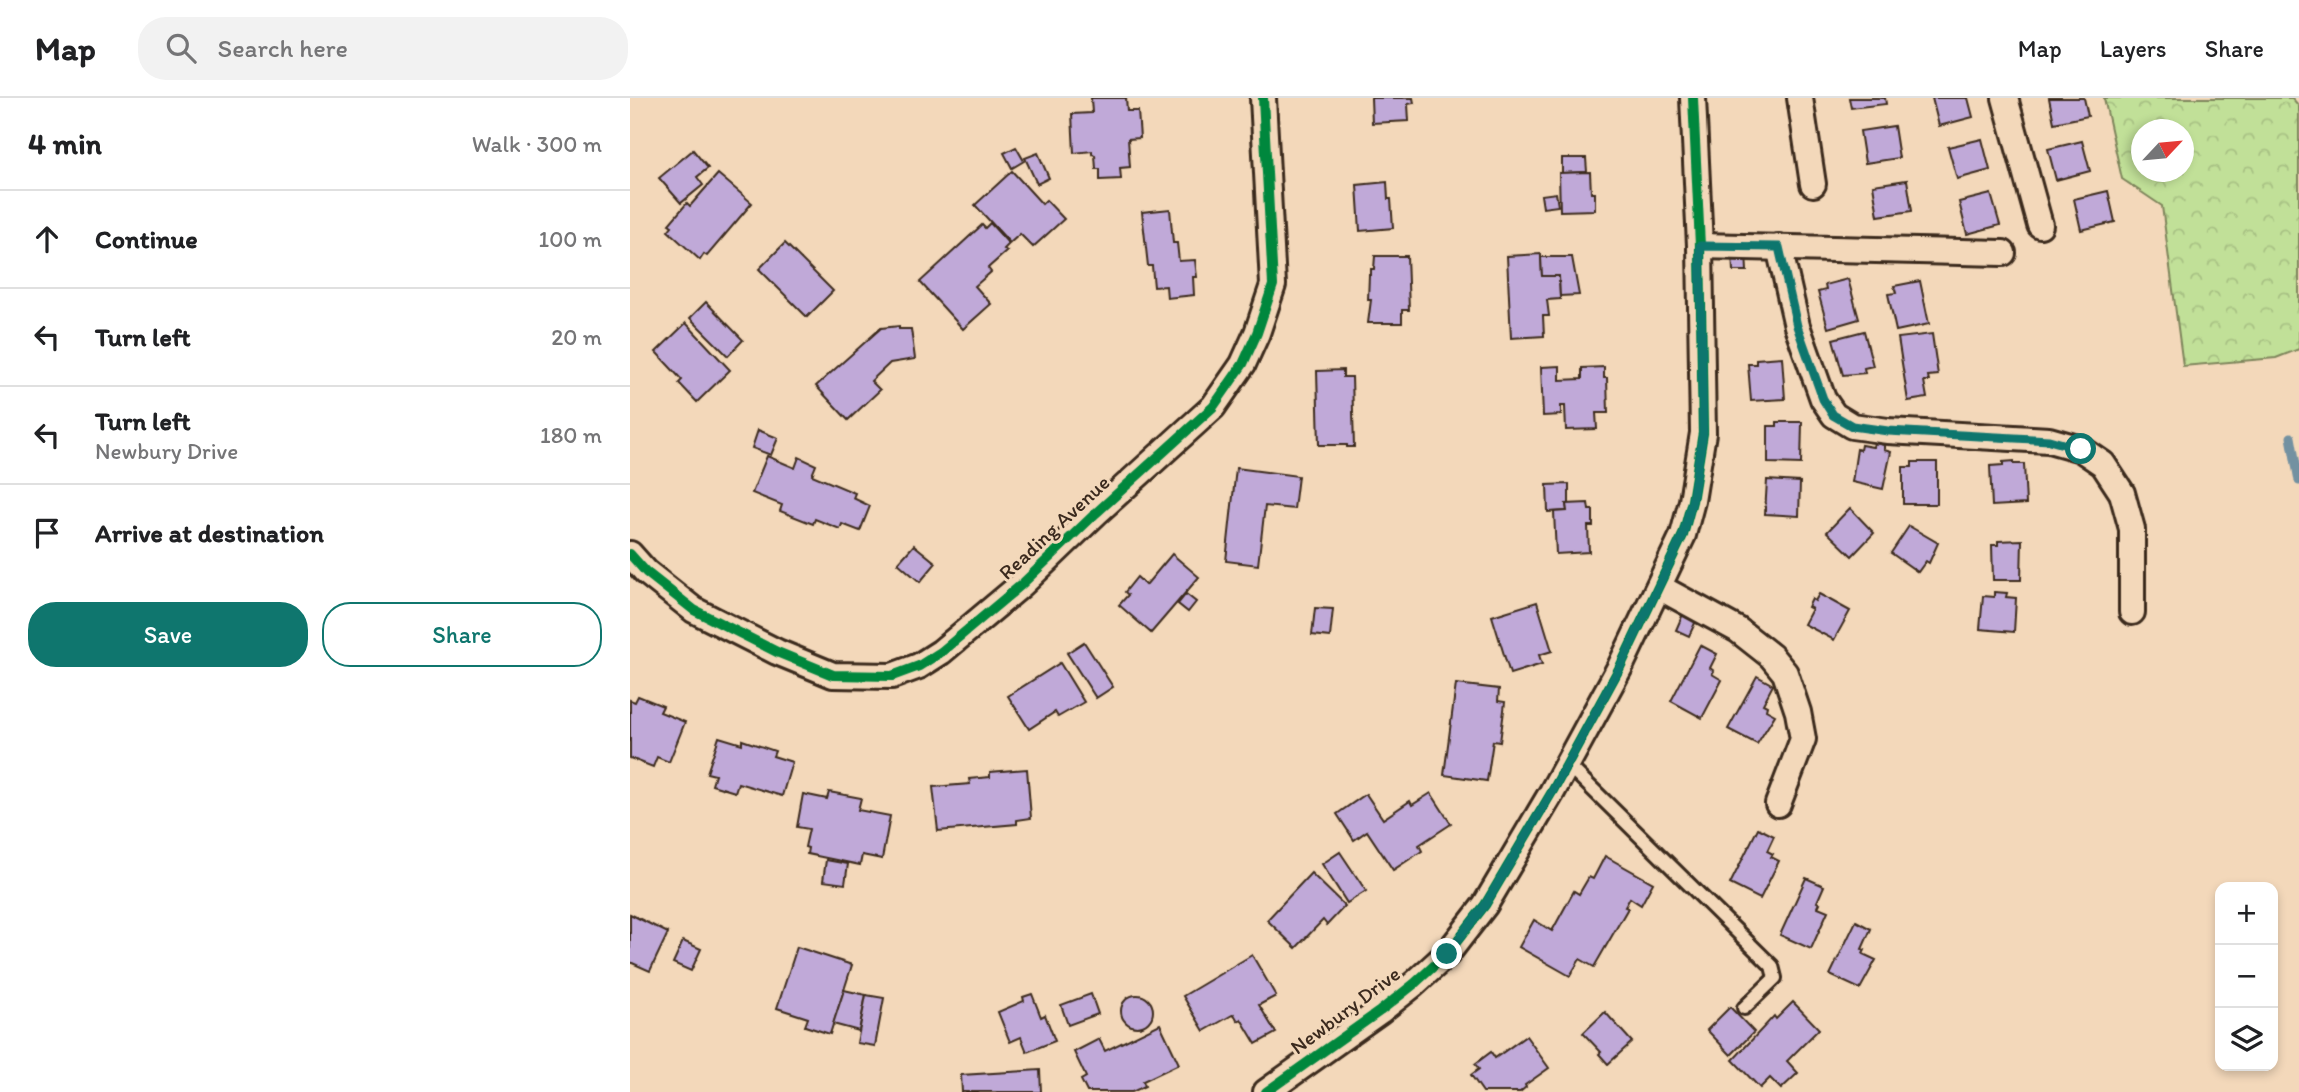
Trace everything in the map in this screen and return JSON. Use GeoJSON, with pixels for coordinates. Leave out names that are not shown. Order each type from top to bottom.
{"type":"FeatureCollection","features":[{"type":"Feature","properties":{"kind":"street","name":"Reading Avenue"},"geometry":{"type":"LineString","coordinates":[[630,554],[653,579],[694,610],[777,652],[833,675],[892,676],[919,666],[941,652],[1021,585],[1213,407],[1243,364],[1273,285],[1263,98]]}},
{"type":"Feature","properties":{"kind":"street","name":"Newbury Drive"},"geometry":{"type":"LineString","coordinates":[[1266,1092],[1380,1011],[1447,954],[1485,905],[1620,667],[1683,535],[1692,501],[1703,433],[1700,246],[1693,98]]}},
{"type":"Feature","properties":{"kind":"street"},"geometry":{"type":"LineString","coordinates":[[1800,98],[1813,184]]}},
{"type":"Feature","properties":{"kind":"street"},"geometry":{"type":"LineString","coordinates":[[2004,98],[2040,225]]}},
{"type":"Feature","properties":{"kind":"street"},"geometry":{"type":"LineString","coordinates":[[1700,246],[2003,253]]}},
{"type":"Feature","properties":{"kind":"street"},"geometry":{"type":"LineString","coordinates":[[1779,247],[1797,326],[1823,399],[1833,415],[1852,426],[1888,431],[2049,440],[2081,449],[2103,464],[2122,493],[2132,528],[2132,612]]}},
{"type":"Feature","properties":{"kind":"street"},"geometry":{"type":"LineString","coordinates":[[1659,587],[1738,630],[1771,656],[1785,673],[1798,712],[1802,739],[1778,804]]}},
{"type":"Feature","properties":{"kind":"lane"},"geometry":{"type":"LineString","coordinates":[[1567,764],[1773,966],[1775,978],[1744,1008]]}},
{"type":"Feature","properties":{"kind":"green space"},"geometry":{"type":"Polygon","coordinates":[[[2104,98],[2292,98],[2299,106],[2299,349],[2276,358],[2183,366],[2162,206],[2122,179],[2104,98]]]}},
{"type":"Feature","properties":{"kind":"building"},"geometry":{"type":"Polygon","coordinates":[[[1091,98],[1126,98],[1127,111],[1138,111],[1140,138],[1128,139],[1130,167],[1120,168],[1121,179],[1100,180],[1100,169],[1096,169],[1092,151],[1074,153],[1072,114],[1092,113],[1091,98]]]}},
{"type":"Feature","properties":{"kind":"building"},"geometry":{"type":"Polygon","coordinates":[[[1371,98],[1413,98],[1414,103],[1408,104],[1409,121],[1372,123],[1371,98]]]}},
{"type":"Feature","properties":{"kind":"building"},"geometry":{"type":"Polygon","coordinates":[[[1849,98],[1885,98],[1886,104],[1851,108],[1849,98]]]}},
{"type":"Feature","properties":{"kind":"building"},"geometry":{"type":"Polygon","coordinates":[[[1932,98],[1968,98],[1973,117],[1939,126],[1932,98]]]}},
{"type":"Feature","properties":{"kind":"building"},"geometry":{"type":"Polygon","coordinates":[[[2049,98],[2084,98],[2088,116],[2054,123],[2049,98]]]}},
{"type":"Feature","properties":{"kind":"building"},"geometry":{"type":"Polygon","coordinates":[[[1894,126],[1899,158],[1865,163],[1860,131],[1894,126]]]}},
{"type":"Feature","properties":{"kind":"building"},"geometry":{"type":"Polygon","coordinates":[[[1982,139],[1990,170],[1957,179],[1948,147],[1982,139]]]}},
{"type":"Feature","properties":{"kind":"building"},"geometry":{"type":"Polygon","coordinates":[[[2082,141],[2090,171],[2056,180],[2048,149],[2082,141]]]}},
{"type":"Feature","properties":{"kind":"building"},"geometry":{"type":"Polygon","coordinates":[[[1016,147],[1024,161],[1012,168],[1004,153],[1016,147]]]}},
{"type":"Feature","properties":{"kind":"building"},"geometry":{"type":"Polygon","coordinates":[[[693,150],[708,168],[697,177],[703,185],[681,203],[659,178],[693,150]]]}},
{"type":"Feature","properties":{"kind":"building"},"geometry":{"type":"Polygon","coordinates":[[[1038,153],[1049,178],[1037,184],[1025,158],[1038,153]]]}},
{"type":"Feature","properties":{"kind":"building"},"geometry":{"type":"Polygon","coordinates":[[[1562,158],[1586,158],[1587,172],[1562,173],[1562,158]]]}},
{"type":"Feature","properties":{"kind":"building"},"geometry":{"type":"Polygon","coordinates":[[[1012,171],[1042,204],[1046,200],[1064,219],[1033,247],[1020,234],[1010,243],[975,205],[1012,171]]]}},
{"type":"Feature","properties":{"kind":"building"},"geometry":{"type":"Polygon","coordinates":[[[1590,172],[1591,193],[1595,193],[1595,210],[1560,211],[1559,173],[1590,172]]]}},
{"type":"Feature","properties":{"kind":"building"},"geometry":{"type":"Polygon","coordinates":[[[718,174],[752,203],[707,256],[704,254],[700,260],[668,231],[672,226],[669,224],[687,203],[690,206],[718,174]]]}},
{"type":"Feature","properties":{"kind":"building"},"geometry":{"type":"Polygon","coordinates":[[[1907,180],[1912,211],[1878,216],[1873,185],[1907,180]]]}},
{"type":"Feature","properties":{"kind":"building"},"geometry":{"type":"Polygon","coordinates":[[[1387,182],[1393,228],[1360,231],[1357,185],[1387,182]]]}},
{"type":"Feature","properties":{"kind":"building"},"geometry":{"type":"Polygon","coordinates":[[[2108,191],[2115,222],[2081,230],[2074,199],[2108,191]]]}},
{"type":"Feature","properties":{"kind":"building"},"geometry":{"type":"Polygon","coordinates":[[[1556,193],[1558,206],[1543,208],[1541,195],[1556,193]]]}},
{"type":"Feature","properties":{"kind":"building"},"geometry":{"type":"Polygon","coordinates":[[[1991,194],[2000,225],[1967,234],[1959,202],[1991,194]]]}},
{"type":"Feature","properties":{"kind":"building"},"geometry":{"type":"Polygon","coordinates":[[[1170,209],[1173,243],[1177,243],[1179,261],[1195,260],[1197,277],[1193,277],[1194,295],[1167,298],[1166,286],[1154,287],[1152,266],[1148,266],[1142,212],[1170,209]]]}},
{"type":"Feature","properties":{"kind":"building"},"geometry":{"type":"Polygon","coordinates":[[[990,223],[1009,244],[1004,249],[1007,251],[988,268],[991,272],[975,286],[991,304],[963,329],[920,282],[982,225],[985,228],[990,223]]]}},
{"type":"Feature","properties":{"kind":"building"},"geometry":{"type":"Polygon","coordinates":[[[785,243],[833,291],[807,317],[759,269],[785,243]]]}},
{"type":"Feature","properties":{"kind":"building"},"geometry":{"type":"Polygon","coordinates":[[[1746,253],[1747,271],[1733,271],[1732,254],[1746,253]]]}},
{"type":"Feature","properties":{"kind":"building"},"geometry":{"type":"Polygon","coordinates":[[[1541,254],[1542,276],[1559,276],[1560,299],[1547,300],[1549,316],[1543,316],[1544,336],[1511,338],[1507,256],[1541,254]]]}},
{"type":"Feature","properties":{"kind":"building"},"geometry":{"type":"Polygon","coordinates":[[[1375,256],[1407,256],[1409,310],[1402,310],[1402,323],[1368,323],[1371,300],[1368,300],[1369,275],[1371,269],[1374,269],[1375,256]]]}},
{"type":"Feature","properties":{"kind":"building"},"geometry":{"type":"Polygon","coordinates":[[[1541,257],[1572,257],[1579,295],[1560,296],[1559,276],[1542,276],[1541,257]]]}},
{"type":"Feature","properties":{"kind":"building"},"geometry":{"type":"Polygon","coordinates":[[[1848,279],[1859,319],[1828,328],[1818,292],[1826,290],[1825,285],[1848,279]]]}},
{"type":"Feature","properties":{"kind":"building"},"geometry":{"type":"Polygon","coordinates":[[[1920,281],[1929,324],[1896,331],[1888,294],[1896,293],[1894,286],[1920,281]]]}},
{"type":"Feature","properties":{"kind":"building"},"geometry":{"type":"Polygon","coordinates":[[[706,302],[743,340],[728,356],[690,318],[706,302]]]}},
{"type":"Feature","properties":{"kind":"building"},"geometry":{"type":"Polygon","coordinates":[[[686,323],[730,370],[697,402],[679,383],[682,380],[656,352],[686,323]]]}},
{"type":"Feature","properties":{"kind":"building"},"geometry":{"type":"Polygon","coordinates":[[[899,326],[899,329],[911,329],[915,359],[890,363],[871,381],[880,390],[848,420],[816,386],[881,328],[899,326]]]}},
{"type":"Feature","properties":{"kind":"building"},"geometry":{"type":"Polygon","coordinates":[[[1864,331],[1873,366],[1864,368],[1865,373],[1843,375],[1833,339],[1864,331]]]}},
{"type":"Feature","properties":{"kind":"building"},"geometry":{"type":"Polygon","coordinates":[[[1932,334],[1938,375],[1928,376],[1929,381],[1924,381],[1927,398],[1908,401],[1898,338],[1932,334]]]}},
{"type":"Feature","properties":{"kind":"building"},"geometry":{"type":"Polygon","coordinates":[[[1782,357],[1785,399],[1751,401],[1748,364],[1756,364],[1756,359],[1782,357]]]}},
{"type":"Feature","properties":{"kind":"building"},"geometry":{"type":"Polygon","coordinates":[[[1560,366],[1560,380],[1582,379],[1582,368],[1604,367],[1608,413],[1596,413],[1597,429],[1566,430],[1565,406],[1561,406],[1561,415],[1543,416],[1541,367],[1560,366]]]}},
{"type":"Feature","properties":{"kind":"building"},"geometry":{"type":"Polygon","coordinates":[[[1343,370],[1343,377],[1352,377],[1354,447],[1319,445],[1317,371],[1343,370]]]}},
{"type":"Feature","properties":{"kind":"building"},"geometry":{"type":"Polygon","coordinates":[[[1777,422],[1802,422],[1801,464],[1768,463],[1768,426],[1777,426],[1777,422]]]}},
{"type":"Feature","properties":{"kind":"building"},"geometry":{"type":"Polygon","coordinates":[[[758,430],[778,438],[771,455],[752,448],[758,430]]]}},
{"type":"Feature","properties":{"kind":"building"},"geometry":{"type":"Polygon","coordinates":[[[1874,443],[1884,445],[1884,450],[1891,452],[1883,489],[1852,482],[1857,449],[1860,450],[1861,445],[1873,447],[1874,443]]]}},
{"type":"Feature","properties":{"kind":"building"},"geometry":{"type":"Polygon","coordinates":[[[767,456],[795,468],[799,457],[816,465],[812,475],[855,493],[853,498],[870,506],[860,531],[842,524],[840,529],[815,519],[813,524],[780,511],[782,505],[752,493],[767,456]]]}},
{"type":"Feature","properties":{"kind":"building"},"geometry":{"type":"Polygon","coordinates":[[[2014,461],[2014,464],[2024,464],[2026,504],[1992,506],[1990,466],[2014,461]]]}},
{"type":"Feature","properties":{"kind":"building"},"geometry":{"type":"Polygon","coordinates":[[[1912,462],[1937,462],[1937,504],[1903,504],[1903,467],[1912,467],[1912,462]]]}},
{"type":"Feature","properties":{"kind":"building"},"geometry":{"type":"Polygon","coordinates":[[[1236,468],[1298,476],[1294,509],[1265,506],[1258,565],[1226,561],[1236,468]]]}},
{"type":"Feature","properties":{"kind":"building"},"geometry":{"type":"Polygon","coordinates":[[[1767,480],[1800,482],[1799,516],[1765,514],[1767,480]]]}},
{"type":"Feature","properties":{"kind":"building"},"geometry":{"type":"Polygon","coordinates":[[[1569,484],[1567,511],[1548,512],[1547,485],[1569,484]]]}},
{"type":"Feature","properties":{"kind":"building"},"geometry":{"type":"Polygon","coordinates":[[[1588,503],[1589,510],[1593,510],[1593,526],[1588,526],[1589,552],[1556,554],[1554,512],[1567,511],[1566,504],[1588,503]]]}},
{"type":"Feature","properties":{"kind":"building"},"geometry":{"type":"Polygon","coordinates":[[[1850,508],[1874,533],[1852,556],[1827,532],[1850,508]]]}},
{"type":"Feature","properties":{"kind":"building"},"geometry":{"type":"Polygon","coordinates":[[[1909,526],[1938,543],[1929,563],[1926,561],[1918,572],[1891,553],[1909,526]]]}},
{"type":"Feature","properties":{"kind":"building"},"geometry":{"type":"Polygon","coordinates":[[[2022,540],[2021,580],[1993,580],[1992,545],[1998,545],[1998,541],[2022,540]]]}},
{"type":"Feature","properties":{"kind":"building"},"geometry":{"type":"Polygon","coordinates":[[[914,545],[936,563],[920,582],[898,563],[914,545]]]}},
{"type":"Feature","properties":{"kind":"building"},"geometry":{"type":"Polygon","coordinates":[[[1172,554],[1199,577],[1151,633],[1119,605],[1128,595],[1125,592],[1137,577],[1146,585],[1172,554]]]}},
{"type":"Feature","properties":{"kind":"building"},"geometry":{"type":"Polygon","coordinates":[[[1994,592],[2007,593],[2006,597],[2016,598],[2014,632],[1980,629],[1983,596],[1994,597],[1994,592]]]}},
{"type":"Feature","properties":{"kind":"building"},"geometry":{"type":"Polygon","coordinates":[[[1186,594],[1196,602],[1188,612],[1178,604],[1186,594]]]}},
{"type":"Feature","properties":{"kind":"building"},"geometry":{"type":"Polygon","coordinates":[[[1819,594],[1850,611],[1834,640],[1804,624],[1812,609],[1808,607],[1812,599],[1815,601],[1819,594]]]}},
{"type":"Feature","properties":{"kind":"building"},"geometry":{"type":"Polygon","coordinates":[[[1537,602],[1552,651],[1539,655],[1542,664],[1510,674],[1492,616],[1537,602]]]}},
{"type":"Feature","properties":{"kind":"building"},"geometry":{"type":"Polygon","coordinates":[[[1315,608],[1333,609],[1330,637],[1312,635],[1315,608]]]}},
{"type":"Feature","properties":{"kind":"building"},"geometry":{"type":"Polygon","coordinates":[[[1683,614],[1696,621],[1689,636],[1676,630],[1683,614]]]}},
{"type":"Feature","properties":{"kind":"building"},"geometry":{"type":"Polygon","coordinates":[[[1084,642],[1113,687],[1096,698],[1067,653],[1084,642]]]}},
{"type":"Feature","properties":{"kind":"building"},"geometry":{"type":"Polygon","coordinates":[[[1700,645],[1717,654],[1710,668],[1714,671],[1712,674],[1722,680],[1702,718],[1671,701],[1700,645]]]}},
{"type":"Feature","properties":{"kind":"building"},"geometry":{"type":"Polygon","coordinates":[[[1060,663],[1084,702],[1058,717],[1055,712],[1029,729],[1008,696],[1060,663]]]}},
{"type":"Feature","properties":{"kind":"building"},"geometry":{"type":"Polygon","coordinates":[[[1757,676],[1773,685],[1763,704],[1767,706],[1766,710],[1775,715],[1757,744],[1728,729],[1757,676]]]}},
{"type":"Feature","properties":{"kind":"building"},"geometry":{"type":"Polygon","coordinates":[[[1456,684],[1499,689],[1498,701],[1505,702],[1500,742],[1493,741],[1487,781],[1444,775],[1456,684]]]}},
{"type":"Feature","properties":{"kind":"building"},"geometry":{"type":"Polygon","coordinates":[[[638,696],[663,706],[660,712],[685,722],[669,762],[657,757],[653,767],[630,758],[630,700],[635,702],[638,696]]]}},
{"type":"Feature","properties":{"kind":"building"},"geometry":{"type":"Polygon","coordinates":[[[719,737],[742,744],[742,740],[775,751],[773,756],[792,762],[782,796],[738,783],[735,792],[712,785],[715,775],[707,773],[719,737]]]}},
{"type":"Feature","properties":{"kind":"building"},"geometry":{"type":"Polygon","coordinates":[[[1027,769],[1031,818],[1017,820],[1017,824],[938,831],[933,787],[970,784],[969,779],[990,777],[990,772],[1027,769]]]}},
{"type":"Feature","properties":{"kind":"building"},"geometry":{"type":"Polygon","coordinates":[[[829,792],[861,798],[858,810],[890,816],[882,859],[862,855],[860,865],[807,854],[808,848],[805,847],[809,829],[797,827],[803,794],[827,799],[829,792]]]}},
{"type":"Feature","properties":{"kind":"building"},"geometry":{"type":"Polygon","coordinates":[[[1431,793],[1451,824],[1419,845],[1422,851],[1393,870],[1367,831],[1354,840],[1337,814],[1366,794],[1383,819],[1410,801],[1412,805],[1431,793]]]}},
{"type":"Feature","properties":{"kind":"building"},"geometry":{"type":"Polygon","coordinates":[[[1758,828],[1774,836],[1767,851],[1779,861],[1760,899],[1730,884],[1758,828]]]}},
{"type":"Feature","properties":{"kind":"building"},"geometry":{"type":"Polygon","coordinates":[[[1340,852],[1366,891],[1347,903],[1322,864],[1340,852]]]}},
{"type":"Feature","properties":{"kind":"building"},"geometry":{"type":"Polygon","coordinates":[[[1605,856],[1653,883],[1641,905],[1630,898],[1625,907],[1628,908],[1594,967],[1580,959],[1570,976],[1519,947],[1534,920],[1552,931],[1574,891],[1579,894],[1589,877],[1593,879],[1605,856]]]}},
{"type":"Feature","properties":{"kind":"building"},"geometry":{"type":"Polygon","coordinates":[[[826,860],[848,864],[845,884],[823,881],[826,860]]]}},
{"type":"Feature","properties":{"kind":"building"},"geometry":{"type":"Polygon","coordinates":[[[1311,873],[1345,906],[1327,925],[1323,920],[1296,948],[1267,920],[1311,873]]]}},
{"type":"Feature","properties":{"kind":"building"},"geometry":{"type":"Polygon","coordinates":[[[1806,878],[1824,886],[1817,902],[1820,903],[1818,907],[1828,911],[1811,949],[1780,935],[1806,878]]]}},
{"type":"Feature","properties":{"kind":"building"},"geometry":{"type":"Polygon","coordinates":[[[630,914],[668,933],[650,971],[630,962],[630,914]]]}},
{"type":"Feature","properties":{"kind":"building"},"geometry":{"type":"Polygon","coordinates":[[[1856,921],[1871,929],[1862,949],[1865,950],[1863,954],[1876,960],[1860,989],[1830,975],[1856,921]]]}},
{"type":"Feature","properties":{"kind":"building"},"geometry":{"type":"Polygon","coordinates":[[[683,941],[701,949],[691,971],[673,963],[683,941]]]}},
{"type":"Feature","properties":{"kind":"building"},"geometry":{"type":"Polygon","coordinates":[[[797,947],[852,965],[830,1034],[805,1026],[808,1018],[777,1008],[797,947]]]}},
{"type":"Feature","properties":{"kind":"building"},"geometry":{"type":"Polygon","coordinates":[[[1252,955],[1276,996],[1259,1005],[1276,1033],[1256,1044],[1241,1019],[1238,1021],[1234,1014],[1204,1031],[1183,996],[1252,955]]]}},
{"type":"Feature","properties":{"kind":"building"},"geometry":{"type":"Polygon","coordinates":[[[844,990],[866,995],[859,1031],[833,1024],[844,990]]]}},
{"type":"Feature","properties":{"kind":"building"},"geometry":{"type":"Polygon","coordinates":[[[1032,994],[1041,1017],[1045,1015],[1055,1041],[1027,1052],[1021,1037],[1010,1042],[998,1012],[1024,1001],[1023,997],[1032,994]]]}},
{"type":"Feature","properties":{"kind":"building"},"geometry":{"type":"Polygon","coordinates":[[[1091,994],[1098,1014],[1068,1025],[1061,1005],[1091,994]]]}},
{"type":"Feature","properties":{"kind":"building"},"geometry":{"type":"Polygon","coordinates":[[[866,995],[884,998],[875,1046],[857,1043],[866,995]]]}},
{"type":"Feature","properties":{"kind":"building"},"geometry":{"type":"Polygon","coordinates":[[[1137,995],[1149,999],[1153,1011],[1149,1023],[1137,1027],[1125,1023],[1121,1011],[1125,999],[1137,995]]]}},
{"type":"Feature","properties":{"kind":"building"},"geometry":{"type":"Polygon","coordinates":[[[1793,1002],[1819,1029],[1787,1061],[1798,1073],[1781,1089],[1770,1078],[1760,1088],[1733,1060],[1774,1016],[1776,1019],[1793,1002]]]}},
{"type":"Feature","properties":{"kind":"building"},"geometry":{"type":"Polygon","coordinates":[[[1730,1007],[1754,1032],[1731,1055],[1707,1030],[1730,1007]]]}},
{"type":"Feature","properties":{"kind":"building"},"geometry":{"type":"Polygon","coordinates":[[[1605,1012],[1632,1042],[1608,1064],[1583,1033],[1605,1012]]]}},
{"type":"Feature","properties":{"kind":"building"},"geometry":{"type":"Polygon","coordinates":[[[1160,1024],[1179,1064],[1143,1081],[1145,1086],[1132,1092],[1087,1092],[1081,1080],[1086,1077],[1074,1052],[1099,1039],[1105,1051],[1160,1024]]]}},
{"type":"Feature","properties":{"kind":"building"},"geometry":{"type":"Polygon","coordinates":[[[1526,1036],[1549,1068],[1525,1085],[1520,1092],[1483,1092],[1471,1075],[1479,1069],[1475,1064],[1491,1052],[1495,1058],[1526,1036]]]}},
{"type":"Feature","properties":{"kind":"building"},"geometry":{"type":"Polygon","coordinates":[[[1040,1070],[1041,1092],[962,1092],[961,1075],[1040,1070]]]}},
{"type":"Feature","properties":{"kind":"waterway"},"geometry":{"type":"LineString","coordinates":[[2291,437],[2299,481]]}},
{"type":"Feature","properties":{"kind":"cycle path"},"geometry":{"type":"LineString","coordinates":[[630,554],[646,572],[694,610],[777,652],[833,675],[892,676],[919,666],[941,652],[1021,585],[1213,407],[1243,364],[1273,285],[1263,98]]}},
{"type":"Feature","properties":{"kind":"cycle path"},"geometry":{"type":"LineString","coordinates":[[1266,1092],[1414,984],[1447,954],[1485,905],[1552,792],[1620,667],[1683,535],[1692,501],[1703,433],[1700,246],[1693,98]]}},
{"type":"Feature","properties":{"kind":"route"},"geometry":{"type":"LineString","coordinates":[[1447,954],[1485,905],[1552,792],[1620,667],[1683,535],[1692,501],[1703,433],[1700,246],[1779,247],[1797,326],[1823,399],[1833,415],[1852,426],[1888,431],[2049,440],[2081,449]]}}]}
